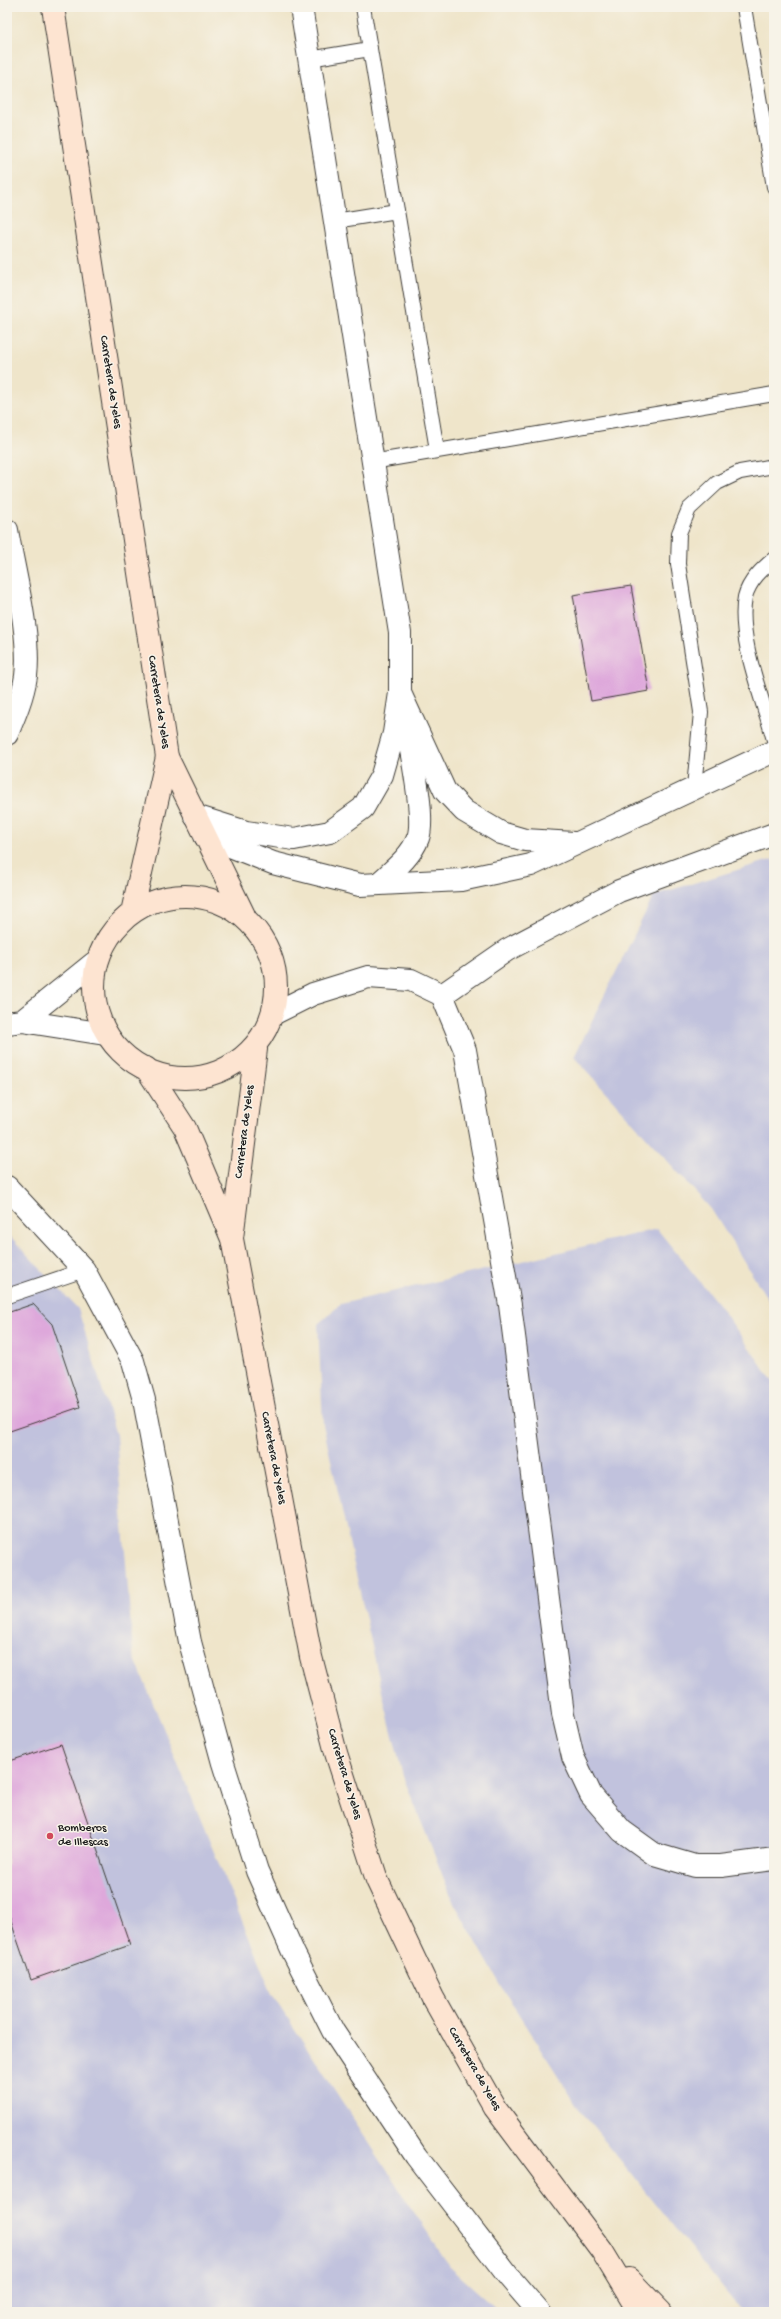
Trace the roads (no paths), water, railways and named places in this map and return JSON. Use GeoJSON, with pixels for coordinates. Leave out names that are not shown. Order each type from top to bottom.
{"type":"FeatureCollection","features":[{"type":"Feature","properties":{"kind":"main road","name":"Carretera de Yeles"},"geometry":{"type":"LineString","coordinates":[[53,7],[167,757],[244,915],[267,944],[277,982],[273,1014],[256,1049],[232,1239]]}},
{"type":"Feature","properties":{"kind":"main road","name":"Carretera de Yeles"},"geometry":{"type":"LineString","coordinates":[[133,908],[167,757]]}},
{"type":"Feature","properties":{"kind":"main road"},"geometry":{"type":"LineString","coordinates":[[244,915],[191,893],[133,908],[107,935],[94,963],[95,1010],[105,1034],[146,1068],[176,1078],[207,1077],[229,1068],[256,1049]]}},
{"type":"Feature","properties":{"kind":"main road","name":"Carretera de Yeles"},"geometry":{"type":"LineString","coordinates":[[146,1068],[185,1128],[232,1239],[311,1657],[336,1753],[377,1880],[433,1998],[495,2108],[602,2251],[638,2312]]}},
{"type":"Feature","properties":{"kind":"main road","name":"Carretera de Yeles"},"geometry":{"type":"LineString","coordinates":[[602,2251],[661,2312]]}},
{"type":"Feature","properties":{"kind":"street"},"geometry":{"type":"LineString","coordinates":[[195,816],[246,832],[294,839],[330,832],[363,808],[382,775],[394,732],[400,693],[400,633],[301,7]]}},
{"type":"Feature","properties":{"kind":"street"},"geometry":{"type":"LineString","coordinates":[[7,530],[12,589],[26,645],[26,676],[19,705],[7,734]]}},
{"type":"Feature","properties":{"kind":"street"},"geometry":{"type":"LineString","coordinates":[[400,693],[445,791],[464,811],[501,833],[525,840],[576,843]]}},
{"type":"Feature","properties":{"kind":"street"},"geometry":{"type":"LineString","coordinates":[[378,884],[410,852],[418,838],[420,823],[416,777],[400,693]]}},
{"type":"Feature","properties":{"kind":"street"},"geometry":{"type":"LineString","coordinates":[[205,836],[273,863],[360,885],[461,880],[531,865],[774,751]]}},
{"type":"Feature","properties":{"kind":"street"},"geometry":{"type":"LineString","coordinates":[[442,995],[507,950],[619,891],[774,834]]}},
{"type":"Feature","properties":{"kind":"street"},"geometry":{"type":"LineString","coordinates":[[14,1022],[94,963]]}},
{"type":"Feature","properties":{"kind":"street"},"geometry":{"type":"LineString","coordinates":[[273,1014],[314,994],[368,977],[411,980],[442,995],[465,1050],[510,1305],[563,1714],[573,1758],[591,1795],[622,1831],[654,1854],[695,1866],[720,1866],[774,1859]]}},
{"type":"Feature","properties":{"kind":"street"},"geometry":{"type":"LineString","coordinates":[[14,1022],[105,1034]]}},
{"type":"Feature","properties":{"kind":"street"},"geometry":{"type":"LineString","coordinates":[[7,1187],[84,1270],[133,1362],[140,1387],[190,1642],[223,1763],[260,1878],[294,1954],[333,2031],[416,2156],[509,2277],[539,2312]]}},
{"type":"Feature","properties":{"kind":"lane"},"geometry":{"type":"LineString","coordinates":[[363,7],[437,450]]}},
{"type":"Feature","properties":{"kind":"lane"},"geometry":{"type":"LineString","coordinates":[[744,7],[774,187]]}},
{"type":"Feature","properties":{"kind":"lane"},"geometry":{"type":"LineString","coordinates":[[309,59],[370,50]]}},
{"type":"Feature","properties":{"kind":"lane"},"geometry":{"type":"LineString","coordinates":[[334,221],[397,211]]}},
{"type":"Feature","properties":{"kind":"lane"},"geometry":{"type":"LineString","coordinates":[[372,462],[774,394]]}},
{"type":"Feature","properties":{"kind":"lane"},"geometry":{"type":"LineString","coordinates":[[694,788],[701,712],[678,564],[679,533],[690,509],[717,483],[740,472],[774,466]]}},
{"type":"Feature","properties":{"kind":"lane"},"geometry":{"type":"LineString","coordinates":[[774,559],[757,573],[745,596],[743,630],[774,740]]}},
{"type":"Feature","properties":{"kind":"lane"},"geometry":{"type":"LineString","coordinates":[[7,1296],[84,1270]]}},
{"type":"Feature","properties":{"kind":"place","name":"Bomberos de Illescas"},"geometry":{"type":"Point","coordinates":[50,1836]}}]}
